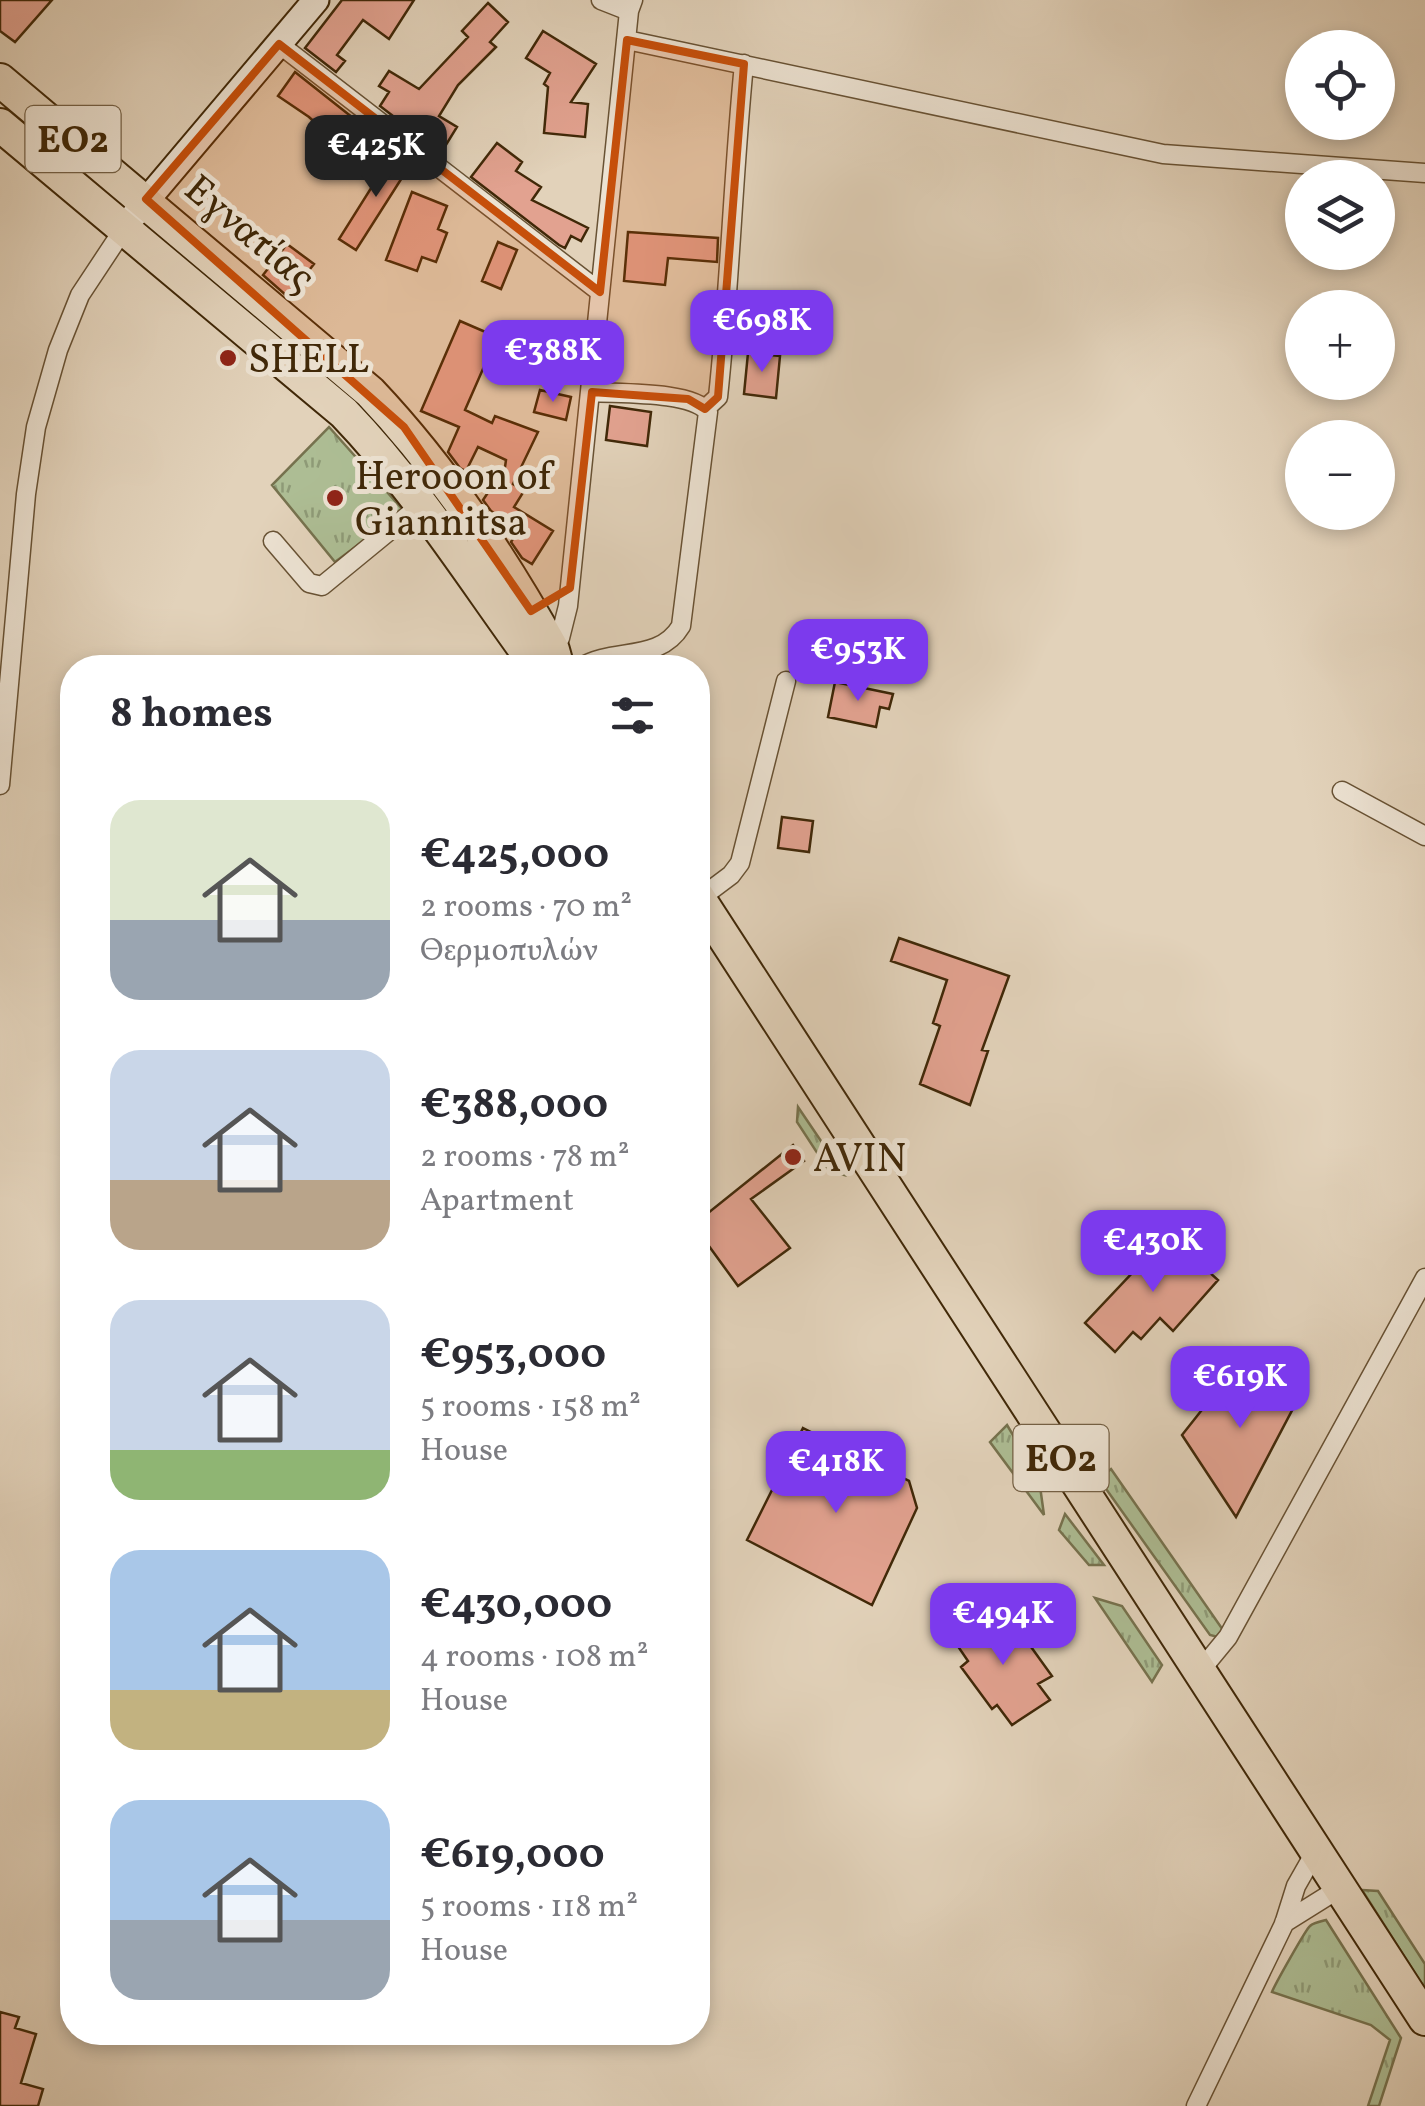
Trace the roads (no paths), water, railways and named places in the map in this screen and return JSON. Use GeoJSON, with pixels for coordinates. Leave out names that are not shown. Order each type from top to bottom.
{"type":"FeatureCollection","features":[{"type":"Feature","properties":{"kind":"highway","name":"Εγνατίας"},"geometry":{"type":"LineString","coordinates":[[0,80],[330,355],[404,427],[531,610],[554,655]]}},
{"type":"Feature","properties":{"kind":"highway","name":"Εγνατίας"},"geometry":{"type":"LineString","coordinates":[[0,125],[344,413],[422,504],[528,655]]}},
{"type":"Feature","properties":{"kind":"highway","name":"ΕΟ2"},"geometry":{"type":"LineString","coordinates":[[710,916],[1425,2018]]}},
{"type":"Feature","properties":{"kind":"main road"},"geometry":{"type":"LineString","coordinates":[[125,227],[316,0]]}},
{"type":"Feature","properties":{"kind":"street"},"geometry":{"type":"LineString","coordinates":[[559,655],[592,392],[631,6],[601,0]]}},
{"type":"Feature","properties":{"kind":"street"},"geometry":{"type":"LineString","coordinates":[[627,40],[1163,154],[1425,173]]}},
{"type":"Feature","properties":{"kind":"street"},"geometry":{"type":"LineString","coordinates":[[279,44],[600,292]]}},
{"type":"Feature","properties":{"kind":"street"},"geometry":{"type":"LineString","coordinates":[[705,409],[718,397],[730,289],[731,198],[744,64]]}},
{"type":"Feature","properties":{"kind":"street"},"geometry":{"type":"LineString","coordinates":[[0,785],[26,494],[39,412],[80,295],[125,227]]}},
{"type":"Feature","properties":{"kind":"street"},"geometry":{"type":"LineString","coordinates":[[592,392],[688,399],[708,412],[681,626],[665,645],[613,655]]}},
{"type":"Feature","properties":{"kind":"street"},"geometry":{"type":"LineString","coordinates":[[273,541],[309,583],[322,586],[422,504]]}},
{"type":"Feature","properties":{"kind":"street"},"geometry":{"type":"LineString","coordinates":[[531,610],[570,588]]}},
{"type":"Feature","properties":{"kind":"street"},"geometry":{"type":"LineString","coordinates":[[710,890],[740,863],[786,681]]}},
{"type":"Feature","properties":{"kind":"street"},"geometry":{"type":"LineString","coordinates":[[1342,791],[1425,836]]}},
{"type":"Feature","properties":{"kind":"street"},"geometry":{"type":"LineString","coordinates":[[1200,1671],[1228,1637],[1425,1278]]}},
{"type":"Feature","properties":{"kind":"street"},"geometry":{"type":"LineString","coordinates":[[1196,2106],[1284,1924],[1296,1886],[1317,1849]]}},
{"type":"Feature","properties":{"kind":"street"},"geometry":{"type":"LineString","coordinates":[[1284,1924],[1340,1888]]}},
{"type":"Feature","properties":{"kind":"place","name":"SHELL"},"geometry":{"type":"Point","coordinates":[228,358]}},
{"type":"Feature","properties":{"kind":"place","name":"Herooon of Giannitsa"},"geometry":{"type":"Point","coordinates":[335,498]}},
{"type":"Feature","properties":{"kind":"place","name":"AVIN"},"geometry":{"type":"Point","coordinates":[793,1157]}}]}
